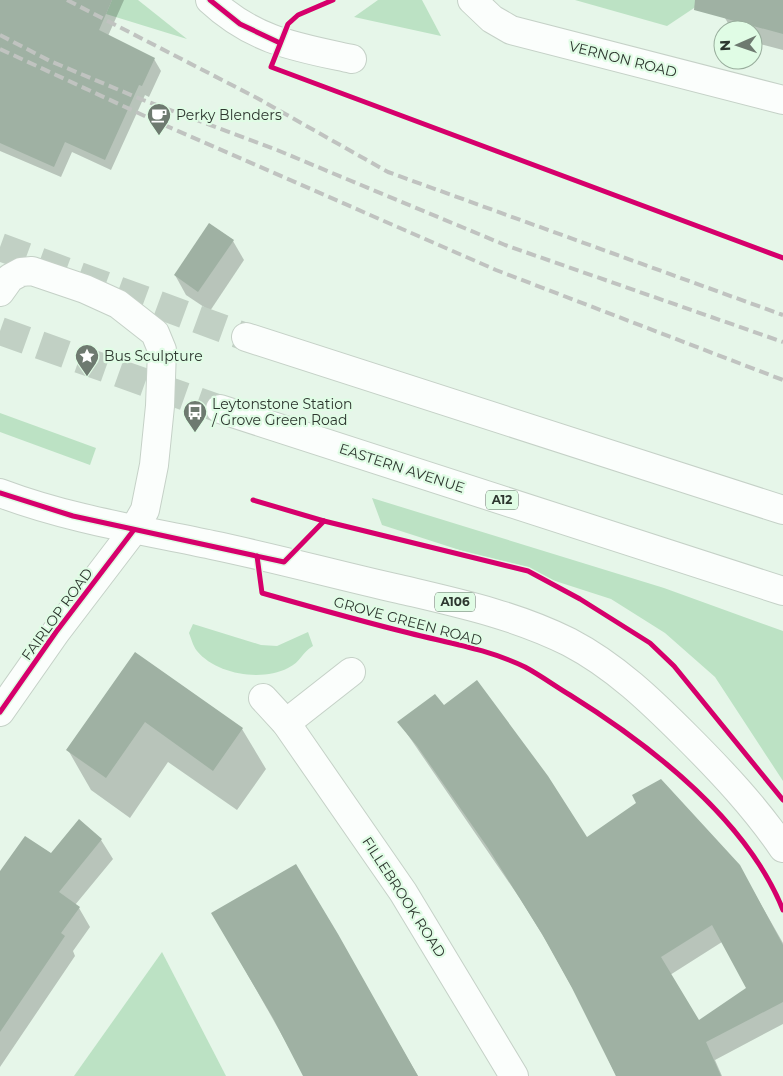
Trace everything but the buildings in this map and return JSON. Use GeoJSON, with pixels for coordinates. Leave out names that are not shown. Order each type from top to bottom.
{"type":"FeatureCollection","features":[{"type":"Feature","properties":{"kind":"main road"},"geometry":{"type":"LineString","coordinates":[[210,0],[240,24],[280,43],[352,59]]}},
{"type":"Feature","properties":{"kind":"main road","name":"VERNON ROAD"},"geometry":{"type":"LineString","coordinates":[[472,0],[492,19],[511,30],[783,100]]}},
{"type":"Feature","properties":{"kind":"main road"},"geometry":{"type":"LineString","coordinates":[[0,292],[10,278],[21,272],[32,271],[84,289],[118,304],[155,333],[162,350],[160,406],[154,465],[145,510],[133,531]]}},
{"type":"Feature","properties":{"kind":"main road"},"geometry":{"type":"LineString","coordinates":[[246,337],[783,510]]}},
{"type":"Feature","properties":{"kind":"main road","name":"EASTERN AVENUE"},"geometry":{"type":"LineString","coordinates":[[220,410],[783,591]]}},
{"type":"Feature","properties":{"kind":"main road","name":"GROVE GREEN ROAD"},"geometry":{"type":"LineString","coordinates":[[0,493],[73,516],[133,531],[230,549],[500,613],[570,643],[615,671],[650,699],[728,778],[760,815],[783,848]]}},
{"type":"Feature","properties":{"kind":"main road","name":"FAIRLOP ROAD"},"geometry":{"type":"LineString","coordinates":[[0,712],[62,624],[133,531]]}},
{"type":"Feature","properties":{"kind":"main road"},"geometry":{"type":"LineString","coordinates":[[286,723],[351,672]]}},
{"type":"Feature","properties":{"kind":"main road","name":"FILLEBROOK ROAD"},"geometry":{"type":"LineString","coordinates":[[263,698],[286,723],[403,892],[514,1076]]}},
{"type":"Feature","properties":{"kind":"green space"},"geometry":{"type":"Polygon","coordinates":[[[112,0],[138,0],[187,39],[106,14],[112,0]]]}},
{"type":"Feature","properties":{"kind":"green space"},"geometry":{"type":"Polygon","coordinates":[[[378,0],[422,0],[441,36],[354,17],[378,0]]]}},
{"type":"Feature","properties":{"kind":"green space"},"geometry":{"type":"Polygon","coordinates":[[[575,0],[706,0],[667,26],[575,0]]]}},
{"type":"Feature","properties":{"kind":"green space"},"geometry":{"type":"Polygon","coordinates":[[[0,413],[96,448],[90,465],[0,432],[0,413]]]}},
{"type":"Feature","properties":{"kind":"green space"},"geometry":{"type":"Polygon","coordinates":[[[372,498],[664,588],[783,631],[783,781],[715,677],[665,633],[611,599],[382,525],[372,498]]]}},
{"type":"Feature","properties":{"kind":"green space"},"geometry":{"type":"Polygon","coordinates":[[[193,624],[261,645],[277,646],[308,632],[313,646],[288,668],[265,674],[252,675],[240,673],[215,665],[197,651],[189,633],[193,624]]]}},
{"type":"Feature","properties":{"kind":"green space"},"geometry":{"type":"Polygon","coordinates":[[[162,952],[226,1076],[74,1076],[162,952]]]}},
{"type":"Feature","properties":{"kind":"tunnel"},"geometry":{"type":"LineString","coordinates":[[0,247],[246,337]]}},
{"type":"Feature","properties":{"kind":"tunnel"},"geometry":{"type":"LineString","coordinates":[[0,331],[220,409]]}},
{"type":"Feature","properties":{"kind":"railway"},"geometry":{"type":"LineString","coordinates":[[67,0],[257,98],[388,172],[783,315]]}},
{"type":"Feature","properties":{"kind":"railway"},"geometry":{"type":"LineString","coordinates":[[0,35],[50,61],[143,100],[277,150],[505,245],[783,342]]}},
{"type":"Feature","properties":{"kind":"railway"},"geometry":{"type":"LineString","coordinates":[[0,49],[162,124],[496,270],[783,380]]}},
{"type":"Feature","properties":{"kind":"cycle path"},"geometry":{"type":"LineString","coordinates":[[210,0],[240,24],[280,43]]}},
{"type":"Feature","properties":{"kind":"cycle path"},"geometry":{"type":"LineString","coordinates":[[333,0],[298,15],[288,24],[271,67],[783,258]]}},
{"type":"Feature","properties":{"kind":"cycle path"},"geometry":{"type":"LineString","coordinates":[[0,493],[73,516],[284,562],[324,521]]}},
{"type":"Feature","properties":{"kind":"cycle path"},"geometry":{"type":"LineString","coordinates":[[253,500],[324,521],[528,571],[580,599],[650,643],[674,666],[783,800]]}},
{"type":"Feature","properties":{"kind":"cycle path"},"geometry":{"type":"LineString","coordinates":[[0,712],[56,632],[133,531]]}},
{"type":"Feature","properties":{"kind":"cycle path"},"geometry":{"type":"LineString","coordinates":[[257,556],[262,593],[372,624],[468,647],[511,661],[531,670],[601,715],[663,761],[721,816],[746,845],[767,877],[783,910]]}},
{"type":"Feature","properties":{"kind":"place","name":"Perky Blenders"},"geometry":{"type":"Point","coordinates":[159,136]}},
{"type":"Feature","properties":{"kind":"place","name":"Bus Sculpture"},"geometry":{"type":"Point","coordinates":[87,377]}},
{"type":"Feature","properties":{"kind":"place","name":"Leytonstone Station / Grove Green Road"},"geometry":{"type":"Point","coordinates":[195,433]}}]}
